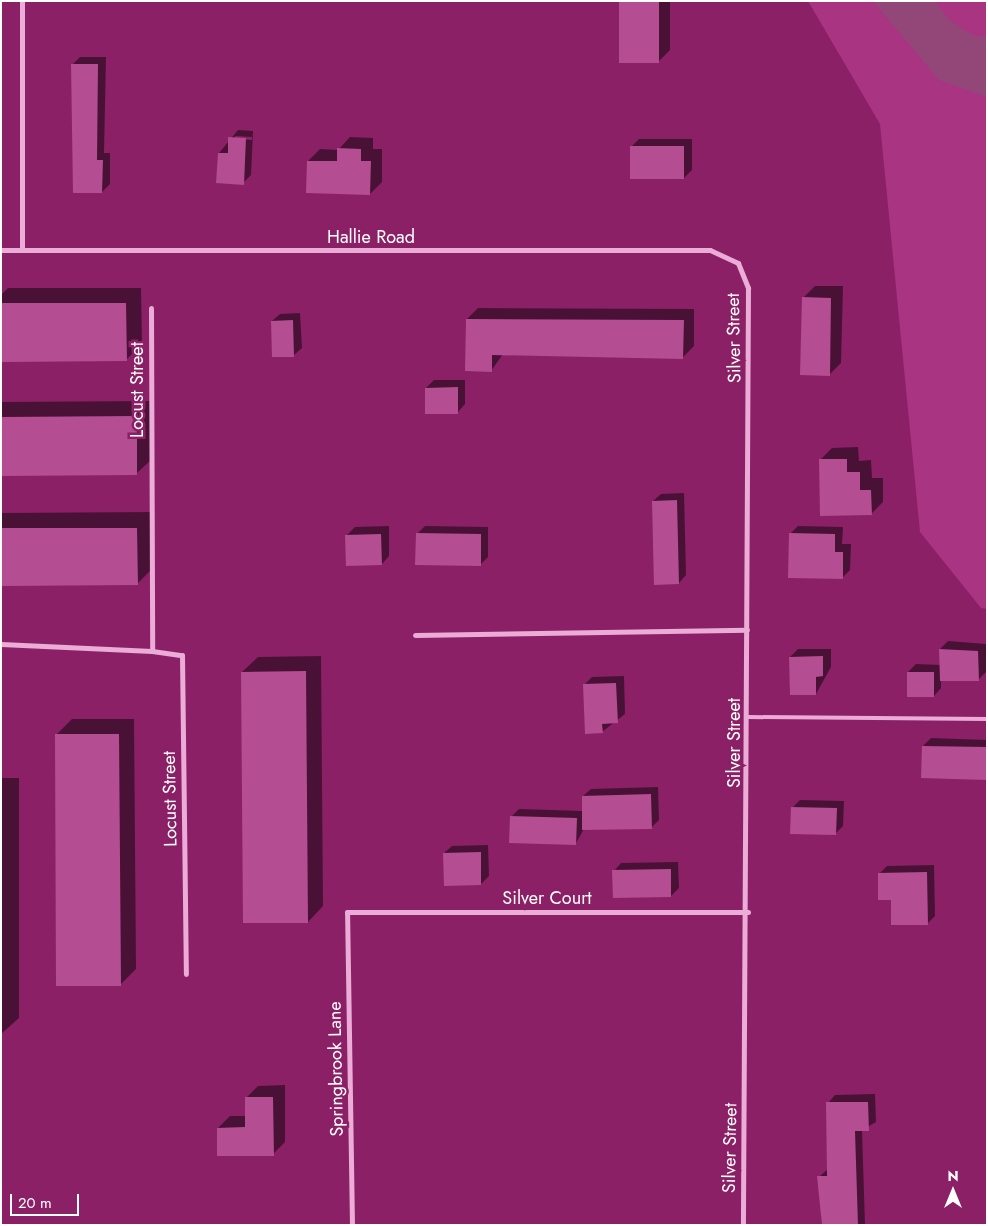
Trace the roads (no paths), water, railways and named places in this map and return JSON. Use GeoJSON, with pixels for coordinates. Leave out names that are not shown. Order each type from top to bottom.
{"type":"FeatureCollection","features":[{"type":"Feature","properties":{"kind":"street"},"geometry":{"type":"LineString","coordinates":[[22,1],[22,250]]}},
{"type":"Feature","properties":{"kind":"street","name":"Hallie Road"},"geometry":{"type":"LineString","coordinates":[[1,250],[710,250],[738,263]]}},
{"type":"Feature","properties":{"kind":"street","name":"Silver Street"},"geometry":{"type":"LineString","coordinates":[[738,263],[748,288],[748,912],[743,1225]]}},
{"type":"Feature","properties":{"kind":"street","name":"Locust Street"},"geometry":{"type":"LineString","coordinates":[[151,308],[152,651]]}},
{"type":"Feature","properties":{"kind":"street"},"geometry":{"type":"LineString","coordinates":[[415,635],[748,630]]}},
{"type":"Feature","properties":{"kind":"street","name":"Locust Street"},"geometry":{"type":"LineString","coordinates":[[1,644],[152,651],[182,655],[186,974]]}},
{"type":"Feature","properties":{"kind":"street","name":"Silver Court"},"geometry":{"type":"LineString","coordinates":[[347,912],[748,912]]}},
{"type":"Feature","properties":{"kind":"street","name":"Springbrook Lane"},"geometry":{"type":"LineString","coordinates":[[347,912],[352,1225]]}},
{"type":"Feature","properties":{"kind":"lane"},"geometry":{"type":"LineString","coordinates":[[748,717],[987,719]]}}]}
